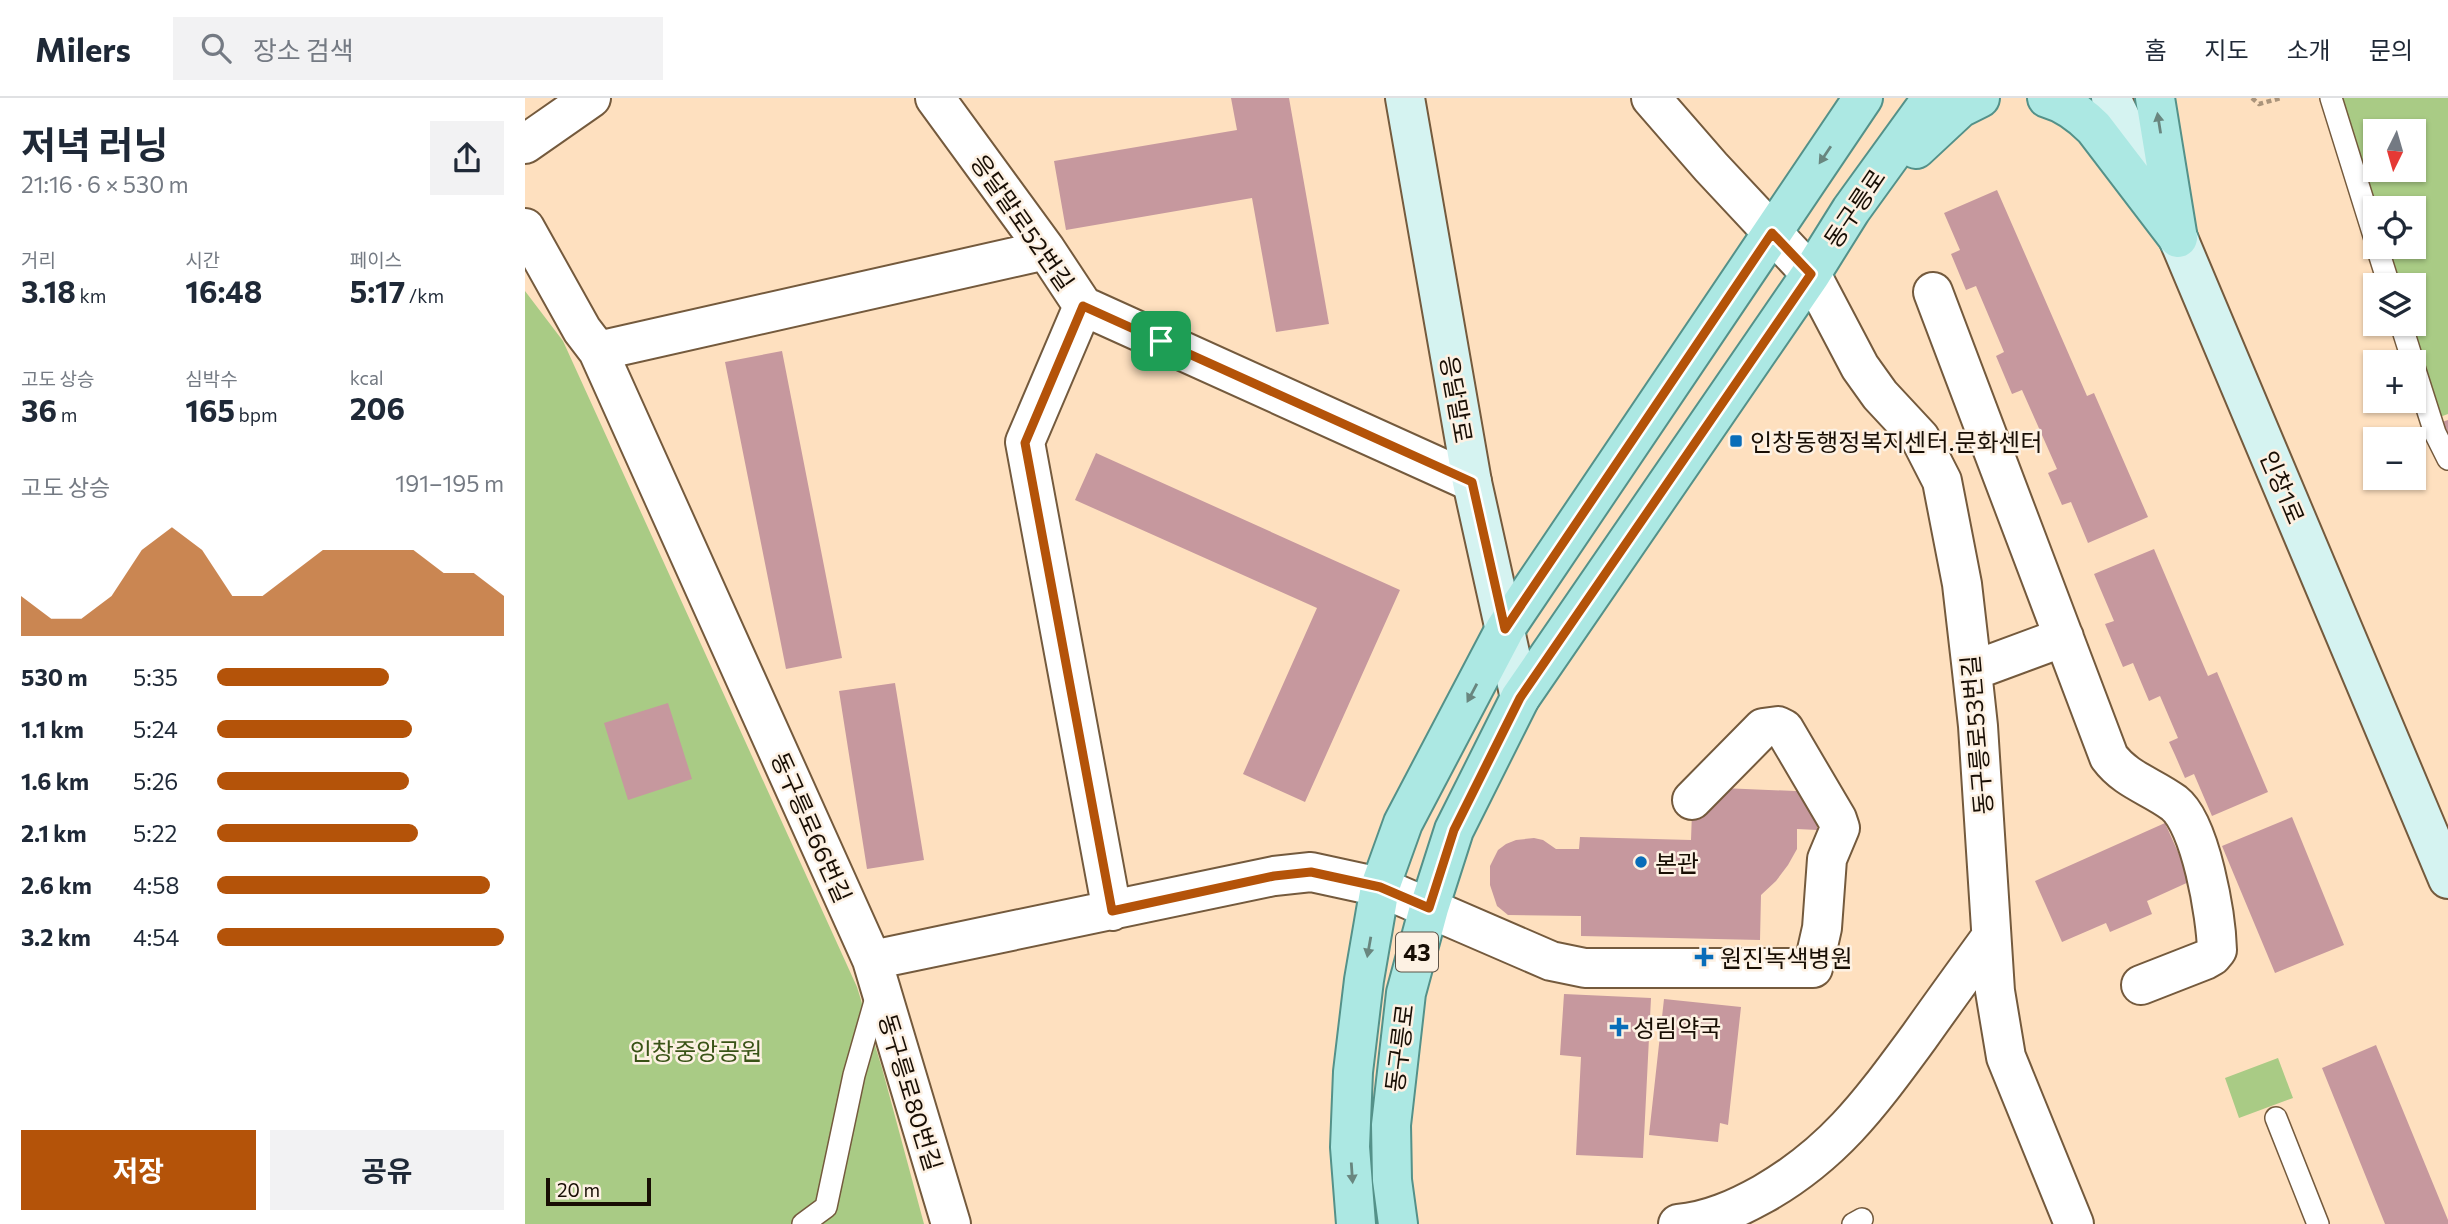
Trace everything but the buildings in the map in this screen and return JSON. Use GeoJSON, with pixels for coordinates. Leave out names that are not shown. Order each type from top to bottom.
{"type":"FeatureCollection","features":[{"type":"Feature","properties":{"kind":"main road","name":"동구릉로"},"geometry":{"type":"LineString","coordinates":[[1356,1224],[1350,1147],[1353,1072],[1364,980],[1380,887],[1402,823],[1505,629],[1863,98]]}},
{"type":"Feature","properties":{"kind":"main road","name":"동구릉로"},"geometry":{"type":"LineString","coordinates":[[1398,1224],[1391,1125],[1406,993],[1454,830],[1520,698],[1811,274],[1850,210],[1933,98]]}},
{"type":"Feature","properties":{"kind":"main road"},"geometry":{"type":"LineString","coordinates":[[1850,210],[1960,108],[1980,98]]}},
{"type":"Feature","properties":{"kind":"main road"},"geometry":{"type":"LineString","coordinates":[[2047,98],[2058,101],[2083,117],[2094,128],[2178,238]]}},
{"type":"Feature","properties":{"kind":"main road"},"geometry":{"type":"LineString","coordinates":[[2155,98],[2178,238]]}},
{"type":"Feature","properties":{"kind":"street"},"geometry":{"type":"LineString","coordinates":[[525,145],[591,98]]}},
{"type":"Feature","properties":{"kind":"street","name":"응달말로52번길"},"geometry":{"type":"LineString","coordinates":[[935,98],[1046,250],[1083,306],[1472,482]]}},
{"type":"Feature","properties":{"kind":"street","name":"응달말로"},"geometry":{"type":"LineString","coordinates":[[1405,98],[1472,482],[1520,698]]}},
{"type":"Feature","properties":{"kind":"street","name":"동구릉로53번길"},"geometry":{"type":"LineString","coordinates":[[1651,98],[1811,274],[1860,367],[1880,395],[1920,438],[1942,481],[1962,584],[1972,671],[1995,991],[2005,1058],[2074,1224]]}},
{"type":"Feature","properties":{"kind":"street","name":"인창1로"},"geometry":{"type":"LineString","coordinates":[[2111,98],[2178,238],[2448,879]]}},
{"type":"Feature","properties":{"kind":"street","name":"동구릉로66번길"},"geometry":{"type":"LineString","coordinates":[[525,228],[582,330],[598,351],[876,973]]}},
{"type":"Feature","properties":{"kind":"street"},"geometry":{"type":"LineString","coordinates":[[598,351],[1046,250]]}},
{"type":"Feature","properties":{"kind":"street"},"geometry":{"type":"LineString","coordinates":[[1933,292],[2109,757],[2128,777],[2175,804],[2183,813],[2208,876],[2217,950],[2204,960],[2141,985]]}},
{"type":"Feature","properties":{"kind":"street"},"geometry":{"type":"LineString","coordinates":[[1083,306],[1025,443],[1112,911]]}},
{"type":"Feature","properties":{"kind":"street"},"geometry":{"type":"LineString","coordinates":[[1972,671],[2064,637]]}},
{"type":"Feature","properties":{"kind":"street"},"geometry":{"type":"LineString","coordinates":[[876,973],[1112,911],[1274,876],[1311,872],[1380,887],[1567,966],[1813,968],[1821,938],[1827,859],[1840,828],[1784,729],[1778,726],[1763,728],[1692,800]]}},
{"type":"Feature","properties":{"kind":"street"},"geometry":{"type":"LineString","coordinates":[[1678,1224],[1719,1215],[1745,1204],[1790,1178],[1834,1143],[1873,1100],[1991,937]]}},
{"type":"Feature","properties":{"kind":"street","name":"동구릉로80번길"},"geometry":{"type":"LineString","coordinates":[[876,973],[951,1224]]}},
{"type":"Feature","properties":{"kind":"lane"},"geometry":{"type":"LineString","coordinates":[[2332,98],[2363,200]]}},
{"type":"Feature","properties":{"kind":"lane"},"geometry":{"type":"LineString","coordinates":[[2426,404],[2435,433],[2448,459]]}},
{"type":"Feature","properties":{"kind":"lane"},"geometry":{"type":"LineString","coordinates":[[803,1224],[826,1206],[876,973]]}},
{"type":"Feature","properties":{"kind":"lane"},"geometry":{"type":"LineString","coordinates":[[2276,1118],[2318,1224]]}},
{"type":"Feature","properties":{"kind":"path"},"geometry":{"type":"LineString","coordinates":[[2252,98],[2259,103],[2281,98]]}},
{"type":"Feature","properties":{"kind":"green space"},"geometry":{"type":"Polygon","coordinates":[[[2342,98],[2448,98],[2448,414],[2437,418],[2426,382],[2426,350],[2416,350],[2412,336],[2426,336],[2426,273],[2392,273],[2388,259],[2426,259],[2426,196],[2371,196],[2366,182],[2426,182],[2426,119],[2363,119],[2363,171],[2341,104],[2342,98]]]}},
{"type":"Feature","properties":{"kind":"green space","name":"인창중앙공원"},"geometry":{"type":"Polygon","coordinates":[[[525,291],[563,341],[857,987],[924,1224],[525,1224],[525,291]]]}},
{"type":"Feature","properties":{"kind":"green space"},"geometry":{"type":"Polygon","coordinates":[[[2278,1058],[2293,1098],[2239,1118],[2225,1078],[2278,1058]]]}},
{"type":"Feature","properties":{"kind":"place","name":"인창동행정복지센터.문화센터"},"geometry":{"type":"Point","coordinates":[1736,441]}},
{"type":"Feature","properties":{"kind":"place","name":"본관"},"geometry":{"type":"Point","coordinates":[1641,862]}},
{"type":"Feature","properties":{"kind":"place","name":"원진녹색병원"},"geometry":{"type":"Point","coordinates":[1704,957]}},
{"type":"Feature","properties":{"kind":"place","name":"성림약국"},"geometry":{"type":"Point","coordinates":[1619,1027]}},
{"type":"Feature","properties":{"kind":"route"},"geometry":{"type":"LineString","coordinates":[[1772,233],[1811,274],[1520,698],[1454,830],[1429,908],[1380,887],[1311,872],[1274,876],[1112,911],[1025,443],[1083,306],[1161,341],[1472,482],[1505,629],[1772,233]]}}]}
